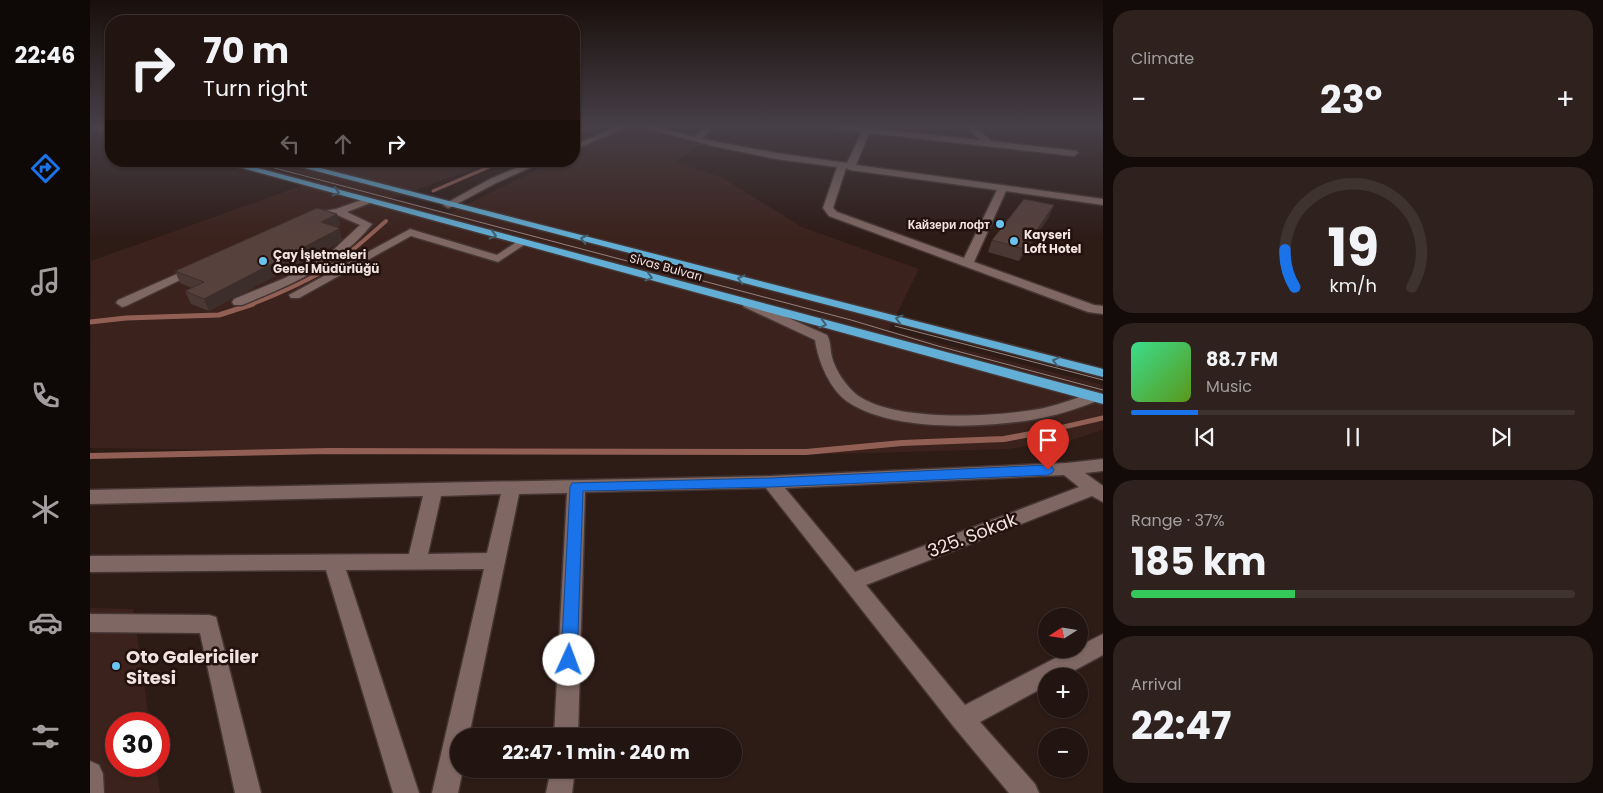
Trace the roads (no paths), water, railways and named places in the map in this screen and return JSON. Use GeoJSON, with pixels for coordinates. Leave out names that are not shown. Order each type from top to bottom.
{"type":"FeatureCollection","features":[{"type":"Feature","properties":{"kind":"highway","name":"Sivas Bulvarı"},"geometry":{"type":"LineString","coordinates":[[243,167],[1099,398]]}},
{"type":"Feature","properties":{"kind":"highway","name":"Sivas Bulvarı"},"geometry":{"type":"LineString","coordinates":[[305,167],[1103,373]]}},
{"type":"Feature","properties":{"kind":"street"},"geometry":{"type":"LineString","coordinates":[[827,164],[1103,202]]}},
{"type":"Feature","properties":{"kind":"street"},"geometry":{"type":"LineString","coordinates":[[847,164],[828,208],[830,212],[1092,309],[1103,310]]}},
{"type":"Feature","properties":{"kind":"street"},"geometry":{"type":"LineString","coordinates":[[448,205],[493,181],[527,167]]}},
{"type":"Feature","properties":{"kind":"street"},"geometry":{"type":"LineString","coordinates":[[967,264],[1003,188]]}},
{"type":"Feature","properties":{"kind":"street"},"geometry":{"type":"LineString","coordinates":[[305,219],[318,214],[338,212],[367,201]]}},
{"type":"Feature","properties":{"kind":"street"},"geometry":{"type":"LineString","coordinates":[[238,302],[289,281],[321,263],[334,255],[367,224],[338,212]]}},
{"type":"Feature","properties":{"kind":"street"},"geometry":{"type":"LineString","coordinates":[[294,295],[410,232],[498,259],[522,243]]}},
{"type":"Feature","properties":{"kind":"street"},"geometry":{"type":"LineString","coordinates":[[122,303],[209,263]]}},
{"type":"Feature","properties":{"kind":"street"},"geometry":{"type":"LineString","coordinates":[[748,304],[822,338],[828,366],[852,398],[887,412],[911,417],[946,419],[1014,418],[1057,410],[1099,398]]}},
{"type":"Feature","properties":{"kind":"street"},"geometry":{"type":"LineString","coordinates":[[90,497],[771,482],[1068,469],[1103,464]]}},
{"type":"Feature","properties":{"kind":"street"},"geometry":{"type":"LineString","coordinates":[[1068,469],[1098,491]]}},
{"type":"Feature","properties":{"kind":"street"},"geometry":{"type":"LineString","coordinates":[[771,482],[962,719],[1026,793]]}},
{"type":"Feature","properties":{"kind":"street"},"geometry":{"type":"LineString","coordinates":[[566,728],[576,487]]}},
{"type":"Feature","properties":{"kind":"street"},"geometry":{"type":"LineString","coordinates":[[445,793],[511,488]]}},
{"type":"Feature","properties":{"kind":"street"},"geometry":{"type":"LineString","coordinates":[[417,562],[433,490]]}},
{"type":"Feature","properties":{"kind":"street","name":"325. Sokak"},"geometry":{"type":"LineString","coordinates":[[851,582],[1098,491]]}},
{"type":"Feature","properties":{"kind":"street"},"geometry":{"type":"LineString","coordinates":[[334,562],[406,793]]}},
{"type":"Feature","properties":{"kind":"street"},"geometry":{"type":"LineString","coordinates":[[90,564],[495,562]]}},
{"type":"Feature","properties":{"kind":"street"},"geometry":{"type":"LineString","coordinates":[[90,623],[209,624],[248,793]]}},
{"type":"Feature","properties":{"kind":"street"},"geometry":{"type":"LineString","coordinates":[[962,719],[1103,644]]}},
{"type":"Feature","properties":{"kind":"street"},"geometry":{"type":"LineString","coordinates":[[90,774],[91,793]]}},
{"type":"Feature","properties":{"kind":"street"},"geometry":{"type":"LineString","coordinates":[[559,793],[561,778]]}},
{"type":"Feature","properties":{"kind":"waterway"},"geometry":{"type":"LineString","coordinates":[[433,191],[489,167]]}},
{"type":"Feature","properties":{"kind":"waterway"},"geometry":{"type":"LineString","coordinates":[[250,305],[313,277],[333,265],[386,221]]}},
{"type":"Feature","properties":{"kind":"waterway"},"geometry":{"type":"LineString","coordinates":[[90,322],[126,318],[219,315],[250,305]]}},
{"type":"Feature","properties":{"kind":"waterway"},"geometry":{"type":"LineString","coordinates":[[1046,431],[1103,418]]}},
{"type":"Feature","properties":{"kind":"waterway"},"geometry":{"type":"LineString","coordinates":[[90,456],[329,451],[806,452],[902,443],[1004,439],[1052,430]]}},
{"type":"Feature","properties":{"kind":"tram line"},"geometry":{"type":"LineString","coordinates":[[271,167],[851,320],[938,346],[1103,390]]}},
{"type":"Feature","properties":{"kind":"tram line"},"geometry":{"type":"LineString","coordinates":[[895,326],[1103,380]]}},
{"type":"Feature","properties":{"kind":"place","name":"Кайзери лофт"},"geometry":{"type":"Point","coordinates":[1000,224]}},
{"type":"Feature","properties":{"kind":"place","name":"Kayseri Loft Hotel"},"geometry":{"type":"Point","coordinates":[1014,241]}},
{"type":"Feature","properties":{"kind":"place","name":"Çay İşletmeleri Genel Müdürlüğü"},"geometry":{"type":"Point","coordinates":[263,261]}},
{"type":"Feature","properties":{"kind":"place","name":"Oto Galericiler Sitesi"},"geometry":{"type":"Point","coordinates":[116,666]}}]}
